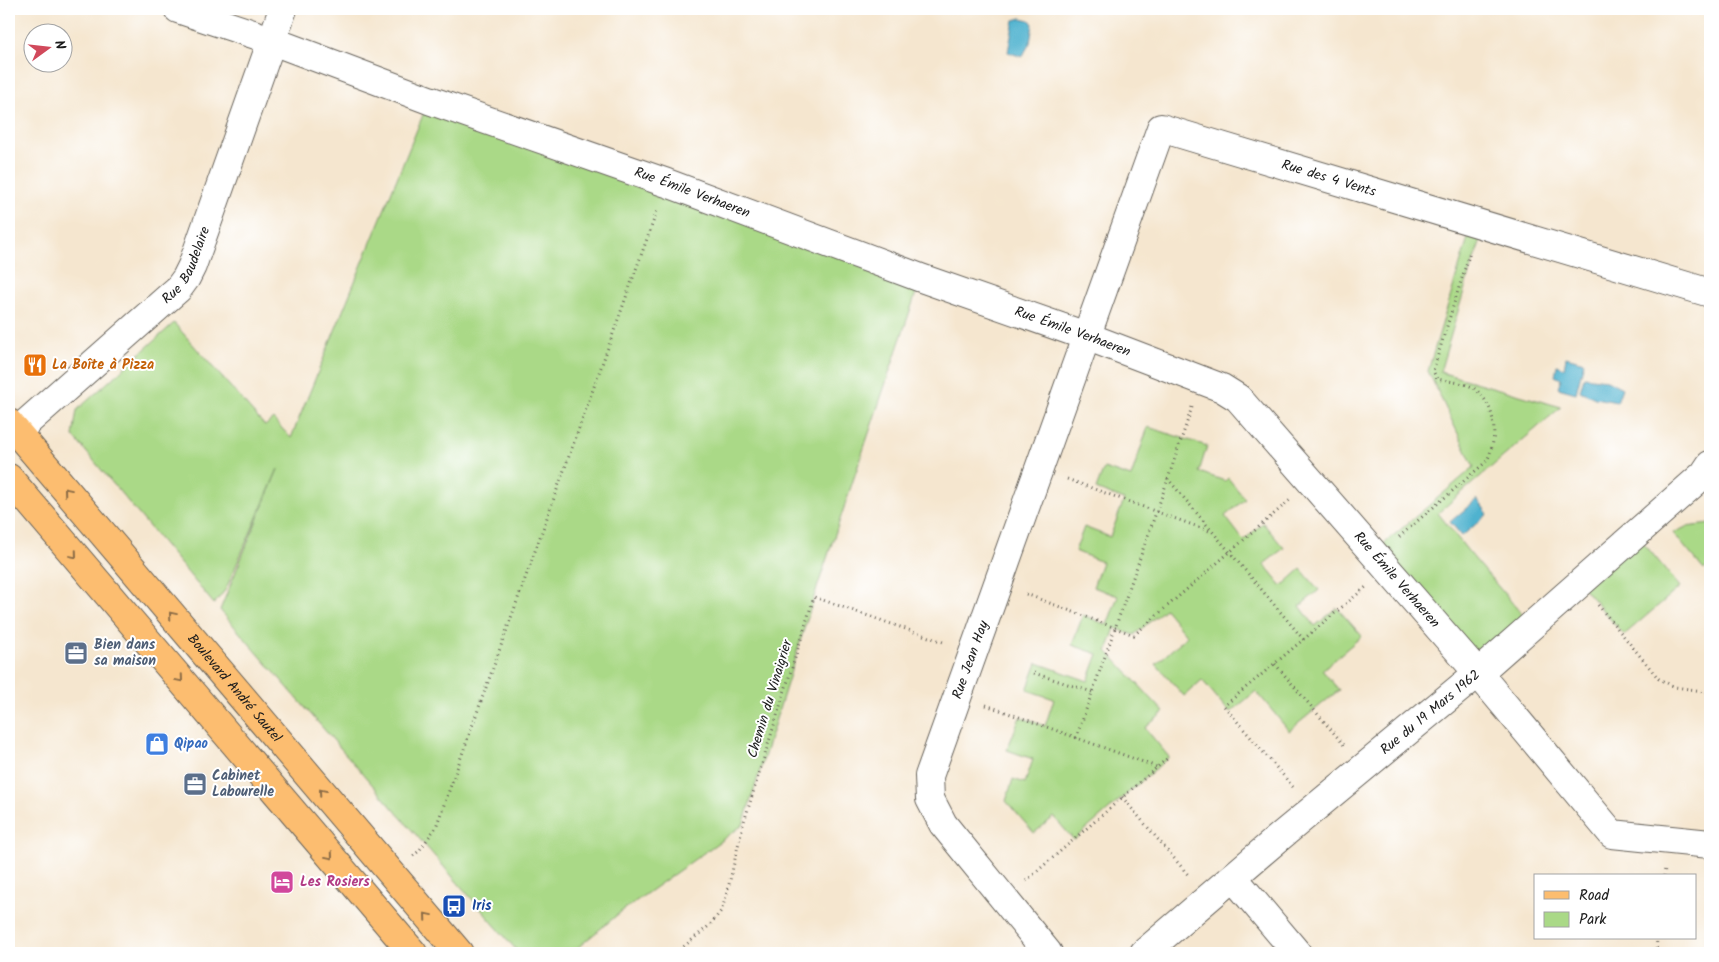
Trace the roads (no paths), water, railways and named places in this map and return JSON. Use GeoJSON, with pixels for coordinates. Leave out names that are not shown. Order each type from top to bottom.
{"type":"FeatureCollection","features":[{"type":"Feature","properties":{"kind":"main road","name":"Boulevard André Sautel"},"geometry":{"type":"LineString","coordinates":[[13,427],[459,953]]}},
{"type":"Feature","properties":{"kind":"main road"},"geometry":{"type":"LineString","coordinates":[[9,478],[413,953]]}},
{"type":"Feature","properties":{"kind":"street","name":"Rue Émile Verhaeren"},"geometry":{"type":"LineString","coordinates":[[178,9],[272,41],[429,100],[1086,336],[1222,388],[1238,398],[1478,673],[1612,834],[1710,844]]}},
{"type":"Feature","properties":{"kind":"street","name":"Rue Baudelaire"},"geometry":{"type":"LineString","coordinates":[[13,427],[178,289],[186,278],[283,9]]}},
{"type":"Feature","properties":{"kind":"street","name":"Rue des 4 Vents"},"geometry":{"type":"LineString","coordinates":[[1086,336],[1161,128],[1479,222],[1710,293]]}},
{"type":"Feature","properties":{"kind":"street","name":"Rue Jean Hay"},"geometry":{"type":"LineString","coordinates":[[1048,953],[943,824],[930,799],[929,776],[1086,336]]}},
{"type":"Feature","properties":{"kind":"street","name":"Rue du 19 Mars 1962"},"geometry":{"type":"LineString","coordinates":[[1144,953],[1478,673],[1704,474],[1710,465]]}},
{"type":"Feature","properties":{"kind":"street"},"geometry":{"type":"LineString","coordinates":[[1233,877],[1297,953]]}},
{"type":"Feature","properties":{"kind":"water"},"geometry":{"type":"Polygon","coordinates":[[[1021,18],[1030,20],[1033,24],[1030,43],[1022,57],[1008,52],[1014,20],[1021,18]]]}},
{"type":"Feature","properties":{"kind":"water"},"geometry":{"type":"Polygon","coordinates":[[[1566,357],[1584,362],[1576,393],[1558,388],[1561,379],[1555,376],[1557,365],[1564,368],[1566,357]]]}},
{"type":"Feature","properties":{"kind":"water"},"geometry":{"type":"Polygon","coordinates":[[[1584,377],[1607,380],[1622,388],[1617,402],[1595,398],[1580,391],[1584,377]]]}},
{"type":"Feature","properties":{"kind":"water"},"geometry":{"type":"Polygon","coordinates":[[[1477,499],[1488,514],[1462,536],[1450,522],[1477,499]]]}},
{"type":"Feature","properties":{"kind":"place","name":"La Boîte à Pizza"},"geometry":{"type":"Point","coordinates":[35,365]}},
{"type":"Feature","properties":{"kind":"place","name":"Bien dans sa maison"},"geometry":{"type":"Point","coordinates":[76,653]}},
{"type":"Feature","properties":{"kind":"place","name":"Qipao"},"geometry":{"type":"Point","coordinates":[157,744]}},
{"type":"Feature","properties":{"kind":"place","name":"Cabinet Labourelle"},"geometry":{"type":"Point","coordinates":[195,784]}},
{"type":"Feature","properties":{"kind":"place","name":"Les Rosiers"},"geometry":{"type":"Point","coordinates":[282,882]}},
{"type":"Feature","properties":{"kind":"place","name":"Iris"},"geometry":{"type":"Point","coordinates":[454,906]}}]}
